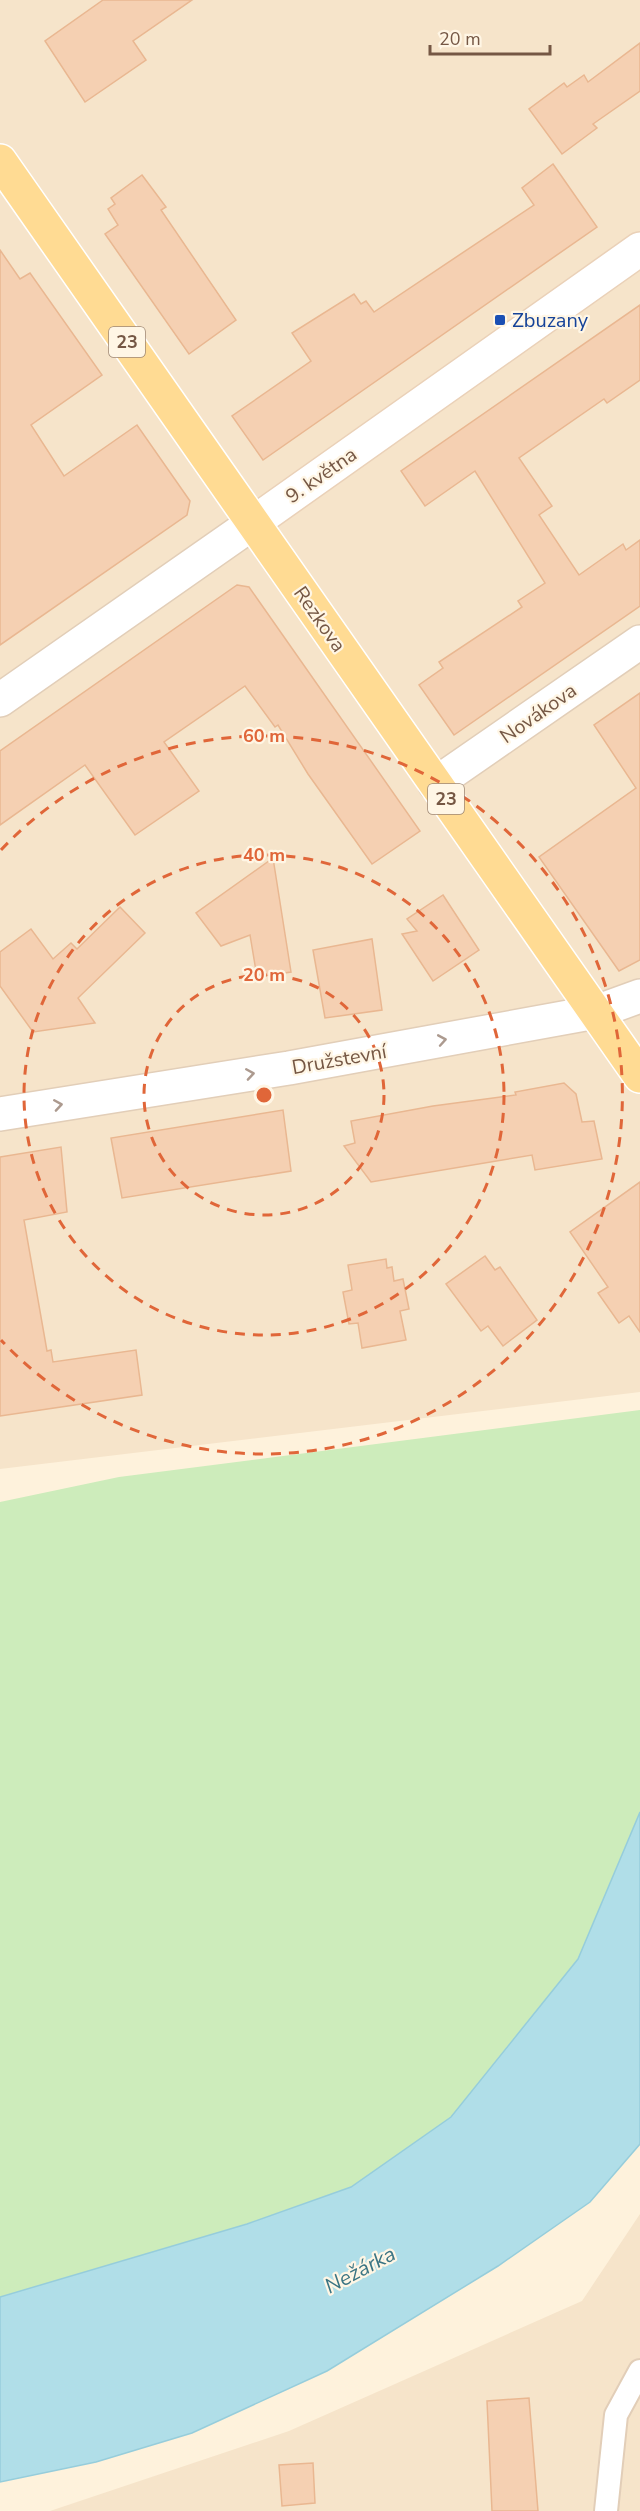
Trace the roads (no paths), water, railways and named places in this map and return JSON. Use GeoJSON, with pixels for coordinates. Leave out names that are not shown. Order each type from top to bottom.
{"type":"FeatureCollection","features":[{"type":"Feature","properties":{"kind":"main road","name":"Rezkova"},"geometry":{"type":"LineString","coordinates":[[0,162],[640,1076]]}},
{"type":"Feature","properties":{"kind":"street","name":"9. května"},"geometry":{"type":"LineString","coordinates":[[0,700],[640,249]]}},
{"type":"Feature","properties":{"kind":"street","name":"Novákova"},"geometry":{"type":"LineString","coordinates":[[435,784],[640,642]]}},
{"type":"Feature","properties":{"kind":"street","name":"Družstevní"},"geometry":{"type":"LineString","coordinates":[[0,1114],[289,1068],[596,1012],[640,996]]}},
{"type":"Feature","properties":{"kind":"lane"},"geometry":{"type":"LineString","coordinates":[[606,2511],[616,2415],[640,2371]]}},
{"type":"Feature","properties":{"kind":"water","name":"Nežárka"},"geometry":{"type":"Polygon","coordinates":[[[640,1812],[640,2144],[590,2202],[498,2266],[327,2371],[192,2433],[96,2462],[0,2482],[0,2297],[247,2224],[351,2187],[451,2117],[578,1959],[640,1812]]]}},
{"type":"Feature","properties":{"kind":"place","name":"Zbuzany"},"geometry":{"type":"Point","coordinates":[500,320]}}]}
